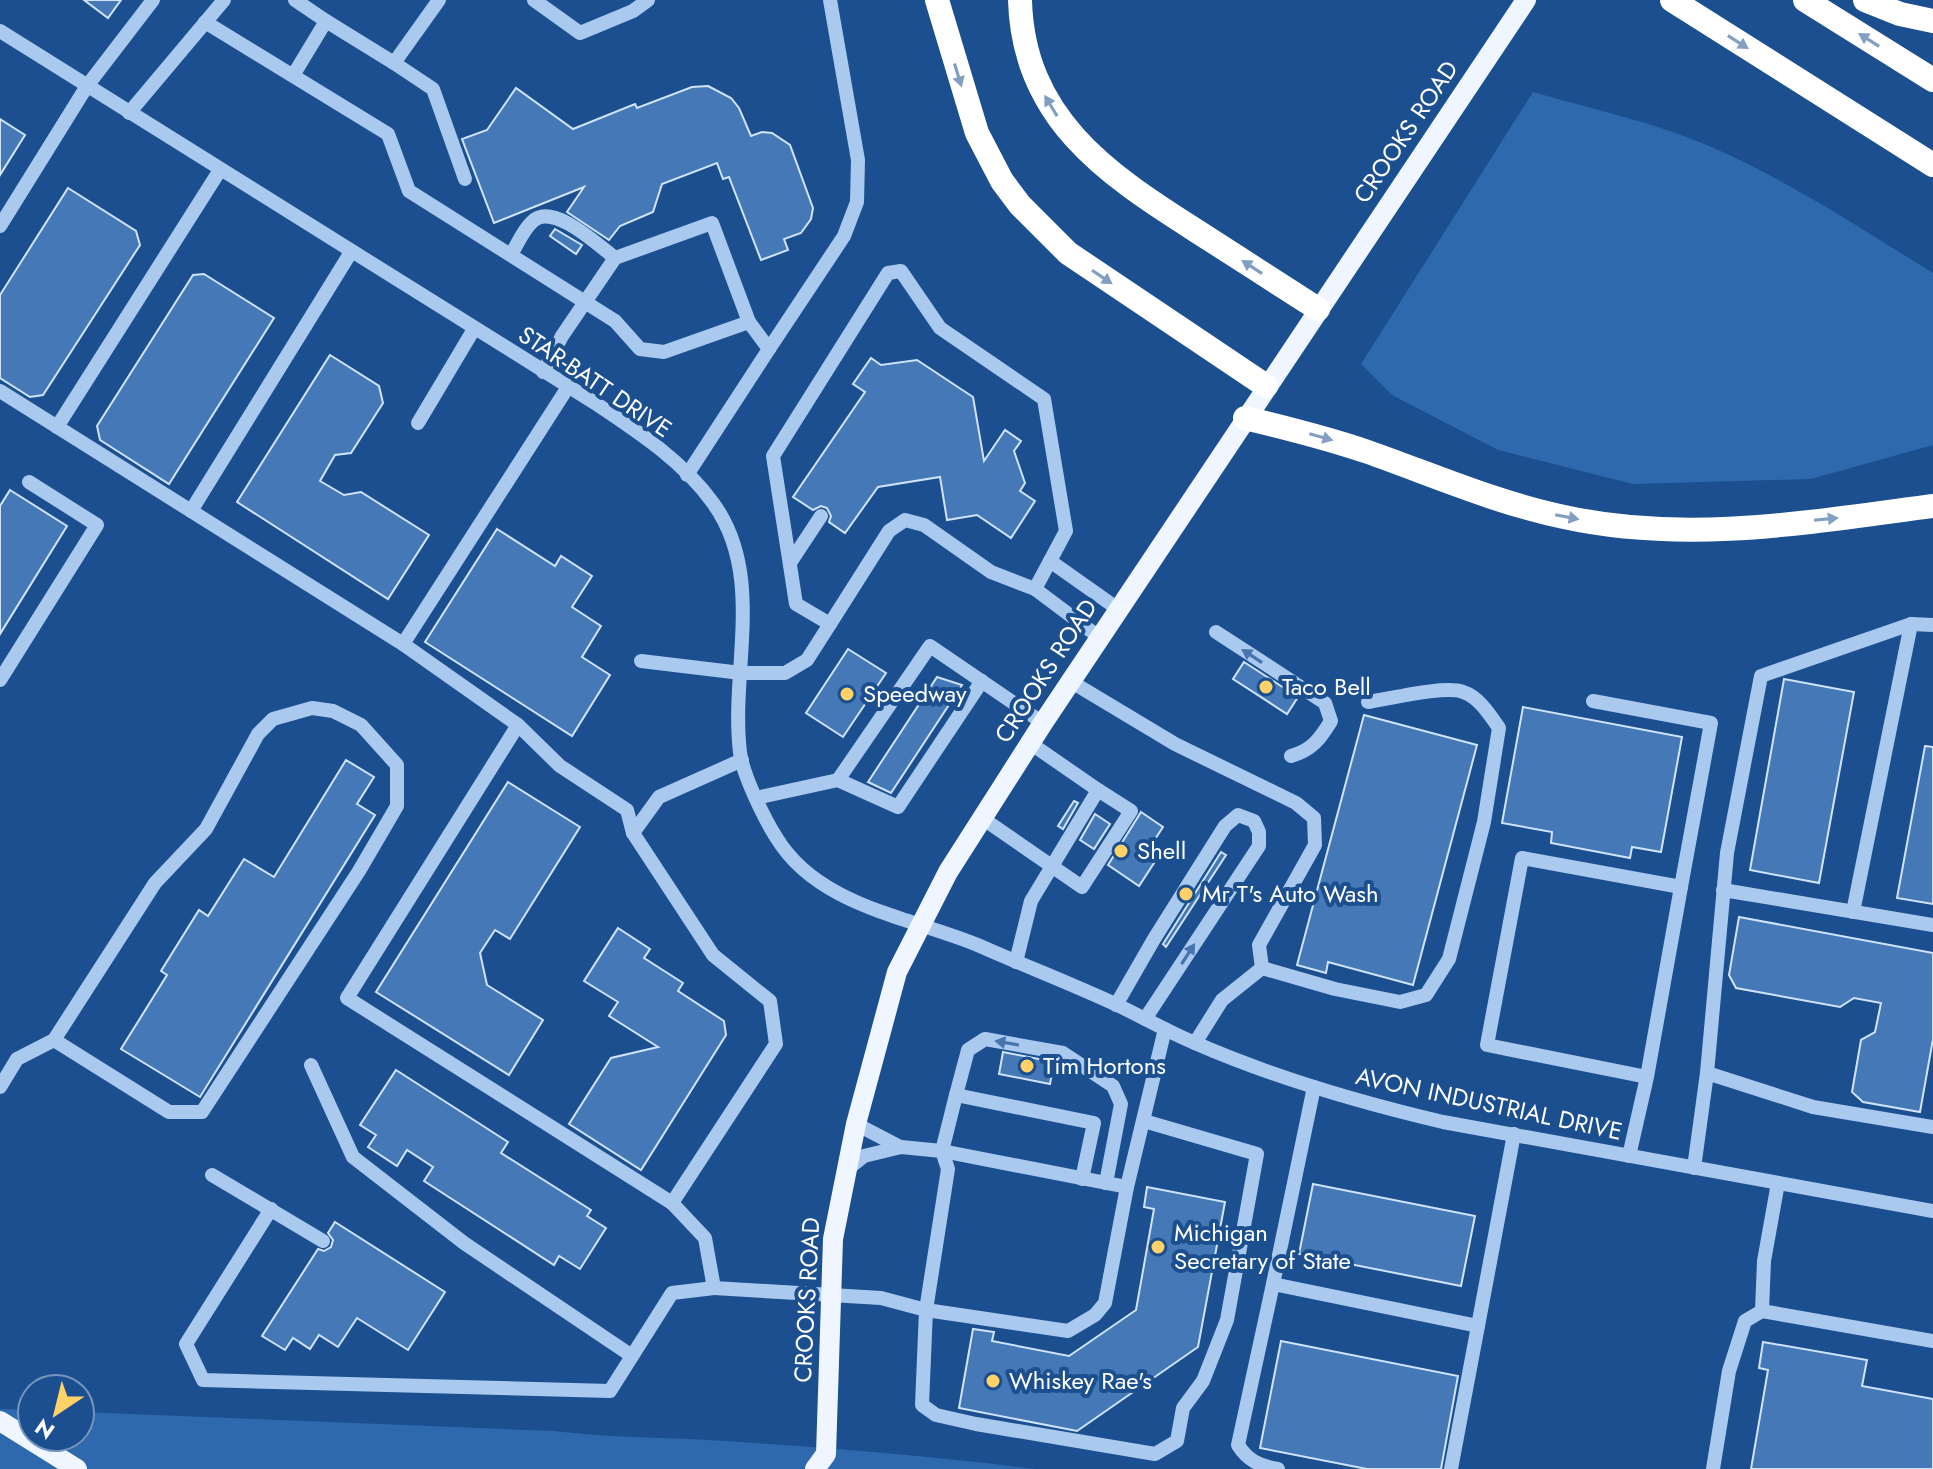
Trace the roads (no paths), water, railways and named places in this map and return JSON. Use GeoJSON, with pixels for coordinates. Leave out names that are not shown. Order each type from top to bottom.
{"type":"FeatureCollection","features":[{"type":"Feature","properties":{"kind":"highway"},"geometry":{"type":"LineString","coordinates":[[937,0],[977,133],[1002,181],[1020,205],[1068,253],[1266,386]]}},
{"type":"Feature","properties":{"kind":"highway"},"geometry":{"type":"LineString","coordinates":[[1020,0],[1023,36],[1041,89],[1053,111],[1088,153],[1145,199],[1318,309]]}},
{"type":"Feature","properties":{"kind":"highway"},"geometry":{"type":"LineString","coordinates":[[1672,0],[1933,165]]}},
{"type":"Feature","properties":{"kind":"highway"},"geometry":{"type":"LineString","coordinates":[[1805,0],[1933,80]]}},
{"type":"Feature","properties":{"kind":"highway"},"geometry":{"type":"LineString","coordinates":[[1865,0],[1900,14],[1933,21]]}},
{"type":"Feature","properties":{"kind":"highway"},"geometry":{"type":"LineString","coordinates":[[1245,418],[1331,440],[1524,507],[1604,524],[1722,531],[1933,506]]}},
{"type":"Feature","properties":{"kind":"main road","name":"CROOKS ROAD"},"geometry":{"type":"LineString","coordinates":[[826,1464],[833,1239],[856,1124],[897,972],[948,872],[1070,681],[1526,0]]}},
{"type":"Feature","properties":{"kind":"main road"},"geometry":{"type":"LineString","coordinates":[[0,1421],[77,1469]]}},
{"type":"Feature","properties":{"kind":"street"},"geometry":{"type":"LineString","coordinates":[[0,226],[87,86],[153,0]]}},
{"type":"Feature","properties":{"kind":"street"},"geometry":{"type":"LineString","coordinates":[[129,113],[224,0]]}},
{"type":"Feature","properties":{"kind":"street"},"geometry":{"type":"LineString","coordinates":[[295,0],[433,89],[465,179]]}},
{"type":"Feature","properties":{"kind":"street"},"geometry":{"type":"LineString","coordinates":[[394,63],[439,0]]}},
{"type":"Feature","properties":{"kind":"street"},"geometry":{"type":"LineString","coordinates":[[534,0],[580,33],[633,11],[648,0]]}},
{"type":"Feature","properties":{"kind":"street"},"geometry":{"type":"LineString","coordinates":[[687,475],[844,236],[857,202],[858,160],[830,0]]}},
{"type":"Feature","properties":{"kind":"street"},"geometry":{"type":"LineString","coordinates":[[294,74],[326,21]]}},
{"type":"Feature","properties":{"kind":"street"},"geometry":{"type":"LineString","coordinates":[[205,22],[388,134],[409,191],[615,321],[640,349],[664,352],[749,322]]}},
{"type":"Feature","properties":{"kind":"street","name":"STAR-BATT DRIVE"},"geometry":{"type":"LineString","coordinates":[[0,31],[643,435],[687,475],[713,503],[733,540],[743,595],[740,754],[775,837],[792,859],[825,884],[871,909],[921,925]]}},
{"type":"Feature","properties":{"kind":"street"},"geometry":{"type":"LineString","coordinates":[[57,427],[220,170]]}},
{"type":"Feature","properties":{"kind":"street"},"geometry":{"type":"LineString","coordinates":[[511,255],[533,220],[547,215],[562,219],[615,258]]}},
{"type":"Feature","properties":{"kind":"street"},"geometry":{"type":"LineString","coordinates":[[543,372],[615,258],[712,223],[749,322],[769,349]]}},
{"type":"Feature","properties":{"kind":"street"},"geometry":{"type":"LineString","coordinates":[[191,511],[351,252]]}},
{"type":"Feature","properties":{"kind":"street"},"geometry":{"type":"LineString","coordinates":[[830,624],[796,604],[773,456],[888,273],[901,271],[940,328],[1044,399],[1066,531],[1035,589]]}},
{"type":"Feature","properties":{"kind":"street"},"geometry":{"type":"LineString","coordinates":[[418,423],[474,329]]}},
{"type":"Feature","properties":{"kind":"street"},"geometry":{"type":"LineString","coordinates":[[403,644],[568,387]]}},
{"type":"Feature","properties":{"kind":"street"},"geometry":{"type":"LineString","coordinates":[[0,391],[403,644],[518,725],[560,766],[627,810],[633,833],[713,955],[770,1001],[776,1044],[672,1203]]}},
{"type":"Feature","properties":{"kind":"street"},"geometry":{"type":"LineString","coordinates":[[0,680],[97,525],[29,482]]}},
{"type":"Feature","properties":{"kind":"street"},"geometry":{"type":"LineString","coordinates":[[790,563],[821,516]]}},
{"type":"Feature","properties":{"kind":"street"},"geometry":{"type":"LineString","coordinates":[[641,661],[741,673],[785,673],[807,660],[889,531],[905,520],[924,525],[991,572],[1035,589],[1099,637]]}},
{"type":"Feature","properties":{"kind":"street"},"geometry":{"type":"LineString","coordinates":[[1050,561],[1118,609]]}},
{"type":"Feature","properties":{"kind":"street"},"geometry":{"type":"LineString","coordinates":[[1853,912],[1911,624]]}},
{"type":"Feature","properties":{"kind":"street"},"geometry":{"type":"LineString","coordinates":[[1694,1168],[1707,1073],[1727,853],[1761,676],[1911,624],[1933,625]]}},
{"type":"Feature","properties":{"kind":"street"},"geometry":{"type":"LineString","coordinates":[[1216,632],[1325,703],[1331,721],[1320,740],[1308,751],[1291,756]]}},
{"type":"Feature","properties":{"kind":"street"},"geometry":{"type":"LineString","coordinates":[[838,780],[930,646],[1043,723]]}},
{"type":"Feature","properties":{"kind":"street"},"geometry":{"type":"LineString","coordinates":[[756,798],[838,780],[898,807],[982,681]]}},
{"type":"Feature","properties":{"kind":"street"},"geometry":{"type":"LineString","coordinates":[[1070,681],[1175,744],[1296,803],[1314,818],[1315,845],[1259,945],[1262,968]]}},
{"type":"Feature","properties":{"kind":"street"},"geometry":{"type":"LineString","coordinates":[[1262,968],[1335,989],[1400,1002],[1426,995],[1449,959],[1484,822],[1499,728],[1486,709],[1463,692],[1437,691],[1368,702]]}},
{"type":"Feature","properties":{"kind":"street"},"geometry":{"type":"LineString","coordinates":[[1593,701],[1711,723],[1647,1077],[1629,1156]]}},
{"type":"Feature","properties":{"kind":"street"},"geometry":{"type":"LineString","coordinates":[[0,1087],[17,1059],[54,1040],[155,883],[206,829],[258,734],[273,719],[312,708],[333,711],[361,725],[397,765],[397,806],[359,871],[202,1112],[169,1112],[54,1040]]}},
{"type":"Feature","properties":{"kind":"street"},"geometry":{"type":"LineString","coordinates":[[518,725],[347,998],[672,1203],[705,1238],[714,1288]]}},
{"type":"Feature","properties":{"kind":"street"},"geometry":{"type":"LineString","coordinates":[[982,818],[1082,887],[1131,811],[1030,743]]}},
{"type":"Feature","properties":{"kind":"street"},"geometry":{"type":"LineString","coordinates":[[633,833],[659,797],[742,760]]}},
{"type":"Feature","properties":{"kind":"street"},"geometry":{"type":"LineString","coordinates":[[1016,962],[1031,901],[1098,790]]}},
{"type":"Feature","properties":{"kind":"street"},"geometry":{"type":"LineString","coordinates":[[1116,1005],[1225,826],[1238,815],[1254,821],[1259,832],[1259,846],[1145,1019]]}},
{"type":"Feature","properties":{"kind":"street"},"geometry":{"type":"LineString","coordinates":[[1647,1077],[1487,1045],[1522,858],[1681,887]]}},
{"type":"Feature","properties":{"kind":"street"},"geometry":{"type":"LineString","coordinates":[[1723,890],[1933,925]]}},
{"type":"Feature","properties":{"kind":"street","name":"AVON INDUSTRIAL DRIVE"},"geometry":{"type":"LineString","coordinates":[[921,925],[1116,1005],[1195,1043],[1314,1087],[1379,1107],[1933,1211]]}},
{"type":"Feature","properties":{"kind":"street"},"geometry":{"type":"LineString","coordinates":[[1195,1043],[1222,1000],[1262,968]]}},
{"type":"Feature","properties":{"kind":"street"},"geometry":{"type":"LineString","coordinates":[[271,1209],[186,1344],[203,1380],[610,1391],[672,1293],[714,1288],[881,1298],[926,1310],[1068,1331],[1080,1326],[1105,1303],[1127,1187],[1165,1029]]}},
{"type":"Feature","properties":{"kind":"street"},"geometry":{"type":"LineString","coordinates":[[1106,1183],[1121,1104],[1113,1086],[1063,1053],[985,1039],[968,1050],[942,1151],[948,1169],[926,1310],[922,1405],[936,1415],[976,1424],[1155,1454],[1177,1441],[1183,1408],[1203,1381],[1227,1320],[1257,1154],[1144,1121]]}},
{"type":"Feature","properties":{"kind":"street"},"geometry":{"type":"LineString","coordinates":[[311,1065],[353,1157],[464,1243],[632,1356]]}},
{"type":"Feature","properties":{"kind":"street"},"geometry":{"type":"LineString","coordinates":[[1707,1073],[1813,1107],[1933,1127]]}},
{"type":"Feature","properties":{"kind":"street"},"geometry":{"type":"LineString","coordinates":[[1278,1469],[1261,1466],[1245,1456],[1238,1445],[1314,1087]]}},
{"type":"Feature","properties":{"kind":"street"},"geometry":{"type":"LineString","coordinates":[[956,1095],[1094,1123],[1082,1179]]}},
{"type":"Feature","properties":{"kind":"street"},"geometry":{"type":"LineString","coordinates":[[856,1124],[901,1147]]}},
{"type":"Feature","properties":{"kind":"street"},"geometry":{"type":"LineString","coordinates":[[1451,1469],[1514,1134]]}},
{"type":"Feature","properties":{"kind":"street"},"geometry":{"type":"LineString","coordinates":[[845,1171],[864,1156],[901,1147],[942,1151],[1127,1187]]}},
{"type":"Feature","properties":{"kind":"street"},"geometry":{"type":"LineString","coordinates":[[212,1175],[323,1241]]}},
{"type":"Feature","properties":{"kind":"street"},"geometry":{"type":"LineString","coordinates":[[1762,1311],[1764,1261],[1778,1183]]}},
{"type":"Feature","properties":{"kind":"street"},"geometry":{"type":"LineString","coordinates":[[1273,1284],[1478,1326]]}},
{"type":"Feature","properties":{"kind":"street"},"geometry":{"type":"LineString","coordinates":[[1713,1469],[1733,1359],[1745,1321],[1762,1311],[1933,1341]]}},
{"type":"Feature","properties":{"kind":"place","name":"Taco Bell"},"geometry":{"type":"Point","coordinates":[1266,687]}},
{"type":"Feature","properties":{"kind":"place","name":"Speedway"},"geometry":{"type":"Point","coordinates":[847,694]}},
{"type":"Feature","properties":{"kind":"place","name":"Shell"},"geometry":{"type":"Point","coordinates":[1121,851]}},
{"type":"Feature","properties":{"kind":"place","name":"Mr T's Auto Wash"},"geometry":{"type":"Point","coordinates":[1186,894]}},
{"type":"Feature","properties":{"kind":"place","name":"Tim Hortons"},"geometry":{"type":"Point","coordinates":[1027,1066]}},
{"type":"Feature","properties":{"kind":"place","name":"Michigan Secretary of State"},"geometry":{"type":"Point","coordinates":[1158,1247]}},
{"type":"Feature","properties":{"kind":"place","name":"Whiskey Rae's"},"geometry":{"type":"Point","coordinates":[993,1381]}}]}
